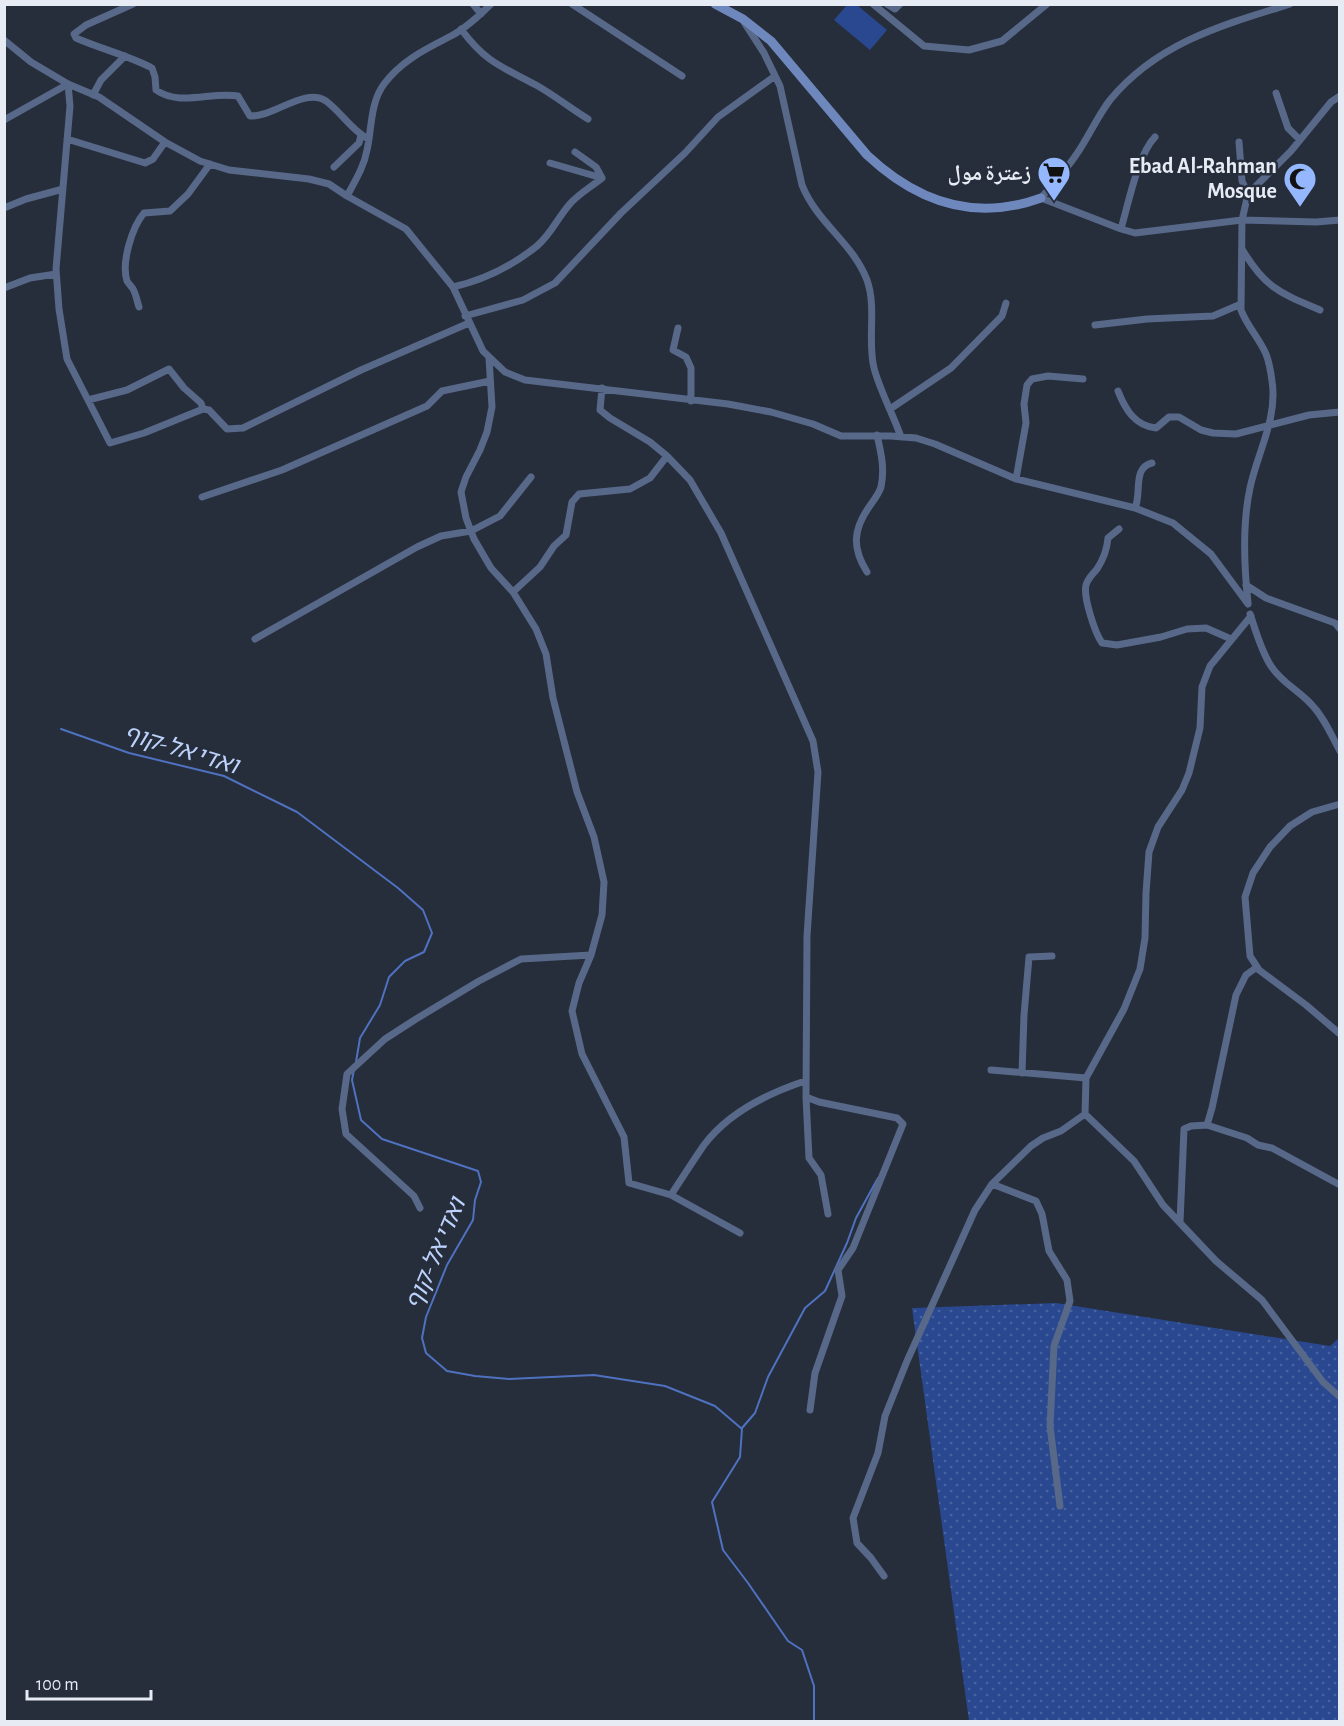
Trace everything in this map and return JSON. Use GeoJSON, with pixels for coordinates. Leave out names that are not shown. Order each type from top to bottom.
{"type":"FeatureCollection","features":[{"type":"Feature","properties":{"kind":"street"},"geometry":{"type":"LineString","coordinates":[[133,4],[86,25],[74,34],[76,38],[152,68],[156,90],[163,94],[190,98],[229,94],[238,96],[249,116],[260,116],[302,99],[314,97],[325,101],[360,135],[368,139]]}},
{"type":"Feature","properties":{"kind":"street"},"geometry":{"type":"LineString","coordinates":[[473,4],[481,14]]}},
{"type":"Feature","properties":{"kind":"street"},"geometry":{"type":"LineString","coordinates":[[346,196],[361,171],[375,105],[383,85],[409,59],[462,29],[491,4]]}},
{"type":"Feature","properties":{"kind":"street"},"geometry":{"type":"LineString","coordinates":[[572,4],[682,76]]}},
{"type":"Feature","properties":{"kind":"street"},"geometry":{"type":"LineString","coordinates":[[715,4],[743,20],[771,41],[878,165],[923,196],[960,207],[978,208],[999,208],[1041,198],[1076,157],[1109,102],[1138,70],[1174,47],[1211,29],[1290,4]]}},
{"type":"Feature","properties":{"kind":"street"},"geometry":{"type":"LineString","coordinates":[[873,4],[924,46],[969,50],[1002,40],[1047,4]]}},
{"type":"Feature","properties":{"kind":"street"},"geometry":{"type":"LineString","coordinates":[[887,4],[895,9],[900,4]]}},
{"type":"Feature","properties":{"kind":"street"},"geometry":{"type":"LineString","coordinates":[[743,20],[764,53],[780,86],[802,185],[808,200],[859,264],[867,282],[874,368],[901,437]]}},
{"type":"Feature","properties":{"kind":"street"},"geometry":{"type":"LineString","coordinates":[[462,29],[474,46],[498,66],[537,86],[588,119]]}},
{"type":"Feature","properties":{"kind":"street"},"geometry":{"type":"LineString","coordinates":[[4,40],[31,62],[68,84],[93,95],[165,142],[200,161],[229,170],[309,179],[329,184],[406,229],[453,287],[483,351],[505,372],[525,380],[602,388],[771,412],[813,424],[841,436],[901,437],[935,444],[1016,479],[1136,508],[1173,523],[1211,554],[1248,604]]}},
{"type":"Feature","properties":{"kind":"street"},"geometry":{"type":"LineString","coordinates":[[93,95],[101,80],[125,56]]}},
{"type":"Feature","properties":{"kind":"street"},"geometry":{"type":"LineString","coordinates":[[68,84],[70,106],[56,274],[59,309],[67,359],[110,443],[144,433],[203,409],[209,410],[227,429],[243,428],[467,320],[523,300],[555,283],[621,213],[686,153],[718,117],[775,76]]}},
{"type":"Feature","properties":{"kind":"street"},"geometry":{"type":"LineString","coordinates":[[4,120],[68,84]]}},
{"type":"Feature","properties":{"kind":"street"},"geometry":{"type":"LineString","coordinates":[[1276,93],[1288,128],[1300,140]]}},
{"type":"Feature","properties":{"kind":"street"},"geometry":{"type":"LineString","coordinates":[[1340,96],[1330,102],[1300,140],[1248,194],[1242,220],[1241,247],[1241,304],[1246,324],[1266,354],[1272,383],[1269,425],[1255,468],[1246,509],[1248,604],[1271,666],[1284,681],[1310,702],[1340,751]]}},
{"type":"Feature","properties":{"kind":"street"},"geometry":{"type":"LineString","coordinates":[[334,167],[359,143],[360,135]]}},
{"type":"Feature","properties":{"kind":"street"},"geometry":{"type":"LineString","coordinates":[[1120,229],[1138,172],[1150,142],[1155,137]]}},
{"type":"Feature","properties":{"kind":"street"},"geometry":{"type":"LineString","coordinates":[[67,139],[145,163],[153,159],[165,142]]}},
{"type":"Feature","properties":{"kind":"street"},"geometry":{"type":"LineString","coordinates":[[1239,142],[1242,181],[1248,194]]}},
{"type":"Feature","properties":{"kind":"street"},"geometry":{"type":"LineString","coordinates":[[575,152],[596,167],[602,178]]}},
{"type":"Feature","properties":{"kind":"street"},"geometry":{"type":"LineString","coordinates":[[550,163],[602,178]]}},
{"type":"Feature","properties":{"kind":"street"},"geometry":{"type":"LineString","coordinates":[[139,307],[134,290],[127,282],[126,263],[129,245],[138,219],[144,213],[170,211],[188,194],[210,164]]}},
{"type":"Feature","properties":{"kind":"street"},"geometry":{"type":"LineString","coordinates":[[453,287],[478,282],[538,245],[555,226],[569,204],[602,178]]}},
{"type":"Feature","properties":{"kind":"street"},"geometry":{"type":"LineString","coordinates":[[4,208],[26,199],[63,189]]}},
{"type":"Feature","properties":{"kind":"street"},"geometry":{"type":"LineString","coordinates":[[1041,198],[1136,233],[1242,220],[1316,222],[1340,220]]}},
{"type":"Feature","properties":{"kind":"street"},"geometry":{"type":"LineString","coordinates":[[1241,247],[1253,267],[1279,292],[1320,309]]}},
{"type":"Feature","properties":{"kind":"street"},"geometry":{"type":"LineString","coordinates":[[4,288],[30,278],[56,274]]}},
{"type":"Feature","properties":{"kind":"street"},"geometry":{"type":"LineString","coordinates":[[891,409],[951,368],[1002,316],[1006,303]]}},
{"type":"Feature","properties":{"kind":"street"},"geometry":{"type":"LineString","coordinates":[[1095,324],[1213,316],[1241,304]]}},
{"type":"Feature","properties":{"kind":"street"},"geometry":{"type":"LineString","coordinates":[[678,328],[673,350],[686,357],[690,369],[691,400]]}},
{"type":"Feature","properties":{"kind":"street"},"geometry":{"type":"LineString","coordinates":[[489,358],[492,407],[487,432],[461,492],[471,531],[491,568],[513,592],[536,629],[546,654],[558,719],[577,792],[594,837],[604,882],[602,915],[572,1011],[582,1054],[624,1137],[629,1183],[671,1195],[740,1233]]}},
{"type":"Feature","properties":{"kind":"street"},"geometry":{"type":"LineString","coordinates":[[88,400],[127,390],[169,369],[184,388],[201,403],[203,409]]}},
{"type":"Feature","properties":{"kind":"street"},"geometry":{"type":"LineString","coordinates":[[1016,479],[1026,423],[1024,404],[1027,385],[1032,379],[1048,376],[1083,378]]}},
{"type":"Feature","properties":{"kind":"street"},"geometry":{"type":"LineString","coordinates":[[202,497],[282,470],[427,406],[442,391],[490,381]]}},
{"type":"Feature","properties":{"kind":"street"},"geometry":{"type":"LineString","coordinates":[[602,388],[600,410],[650,442],[690,480],[721,533],[813,741],[818,772],[807,936],[806,1097],[809,1158],[821,1176],[828,1214]]}},
{"type":"Feature","properties":{"kind":"street"},"geometry":{"type":"LineString","coordinates":[[1118,391],[1125,407],[1138,423],[1156,428],[1169,417],[1179,417],[1201,430],[1236,434],[1310,415],[1340,412]]}},
{"type":"Feature","properties":{"kind":"street"},"geometry":{"type":"LineString","coordinates":[[867,572],[859,559],[855,538],[863,516],[881,489],[884,464],[877,435]]}},
{"type":"Feature","properties":{"kind":"street"},"geometry":{"type":"LineString","coordinates":[[513,592],[540,567],[554,546],[566,535],[572,502],[579,494],[630,489],[650,478],[667,456]]}},
{"type":"Feature","properties":{"kind":"street"},"geometry":{"type":"LineString","coordinates":[[1136,508],[1139,500],[1141,470],[1145,465],[1152,464]]}},
{"type":"Feature","properties":{"kind":"street"},"geometry":{"type":"LineString","coordinates":[[255,639],[417,548],[441,536],[471,531],[500,516],[531,477]]}},
{"type":"Feature","properties":{"kind":"street"},"geometry":{"type":"LineString","coordinates":[[1119,529],[1108,538],[1102,561],[1086,586],[1087,602],[1097,636],[1102,643],[1118,645],[1161,637],[1187,628],[1206,628],[1231,639]]}},
{"type":"Feature","properties":{"kind":"street"},"geometry":{"type":"LineString","coordinates":[[1246,585],[1266,598],[1335,623],[1340,629]]}},
{"type":"Feature","properties":{"kind":"street"},"geometry":{"type":"LineString","coordinates":[[1251,616],[1210,666],[1202,687],[1200,729],[1189,773],[1182,790],[1158,827],[1149,852],[1145,938],[1140,969],[1124,1009],[1086,1078],[1085,1114],[1134,1161],[1162,1205],[1216,1261],[1262,1300],[1323,1382],[1340,1397]]}},
{"type":"Feature","properties":{"kind":"street"},"geometry":{"type":"LineString","coordinates":[[1340,804],[1312,812],[1290,826],[1270,847],[1253,873],[1245,897],[1250,956],[1257,967],[1340,1034]]}},
{"type":"Feature","properties":{"kind":"street"},"geometry":{"type":"LineString","coordinates":[[420,1208],[414,1196],[346,1134],[342,1109],[347,1074],[385,1039],[478,981],[521,959],[591,955]]}},
{"type":"Feature","properties":{"kind":"street"},"geometry":{"type":"LineString","coordinates":[[1022,1073],[1029,957],[1052,956]]}},
{"type":"Feature","properties":{"kind":"street"},"geometry":{"type":"LineString","coordinates":[[1207,1125],[1236,995],[1246,975],[1257,967]]}},
{"type":"Feature","properties":{"kind":"street"},"geometry":{"type":"LineString","coordinates":[[991,1070],[1086,1078]]}},
{"type":"Feature","properties":{"kind":"street"},"geometry":{"type":"LineString","coordinates":[[671,1195],[706,1143],[727,1121],[760,1100],[806,1081]]}},
{"type":"Feature","properties":{"kind":"street"},"geometry":{"type":"LineString","coordinates":[[806,1097],[819,1102],[897,1118],[903,1124],[853,1248],[838,1270],[842,1296],[815,1373],[810,1410]]}},
{"type":"Feature","properties":{"kind":"street"},"geometry":{"type":"LineString","coordinates":[[884,1576],[857,1543],[853,1518],[878,1453],[885,1416],[907,1360],[975,1210],[992,1184],[1031,1146],[1061,1131],[1085,1114]]}},
{"type":"Feature","properties":{"kind":"street"},"geometry":{"type":"LineString","coordinates":[[1180,1222],[1184,1130],[1191,1126],[1207,1125],[1247,1138],[1258,1145],[1272,1148],[1340,1185]]}},
{"type":"Feature","properties":{"kind":"street"},"geometry":{"type":"LineString","coordinates":[[992,1184],[1036,1202],[1042,1214],[1049,1251],[1067,1280],[1070,1301],[1054,1346],[1050,1426],[1060,1506]]}},
{"type":"Feature","properties":{"kind":"shaded area"},"geometry":{"type":"Polygon","coordinates":[[[847,5],[857,5],[887,30],[870,50],[834,20],[847,5]]]}},
{"type":"Feature","properties":{"kind":"shaded area"},"geometry":{"type":"Polygon","coordinates":[[[1056,1303],[1330,1346],[1339,1338],[1339,1721],[969,1721],[912,1308],[1056,1303]]]}},
{"type":"Feature","properties":{"kind":"waterway","name":"ואדי אל-קוף"},"geometry":{"type":"LineString","coordinates":[[61,729],[129,753],[224,776],[297,812],[398,888],[423,910],[432,933],[424,952],[405,961],[389,977],[380,1005],[360,1038],[356,1062]]}},
{"type":"Feature","properties":{"kind":"waterway","name":"ואדי אל-קוף"},"geometry":{"type":"LineString","coordinates":[[354,1070],[352,1080],[361,1120],[382,1139],[478,1171],[481,1182],[475,1200],[473,1220],[447,1265],[426,1317],[422,1338],[426,1353],[447,1371],[475,1376],[509,1379],[594,1375],[665,1386],[715,1406],[742,1429],[740,1457],[712,1502],[723,1550],[788,1641],[802,1650],[814,1686],[814,1722]]}},
{"type":"Feature","properties":{"kind":"waterway"},"geometry":{"type":"LineString","coordinates":[[742,1428],[755,1413],[768,1377],[805,1308],[825,1291],[856,1218],[878,1178]]}},
{"type":"Feature","properties":{"kind":"place","name":"زعترة مول"},"geometry":{"type":"Point","coordinates":[1054,202]}},
{"type":"Feature","properties":{"kind":"place","name":"Ebad Al-Rahman Mosque"},"geometry":{"type":"Point","coordinates":[1300,208]}}]}
